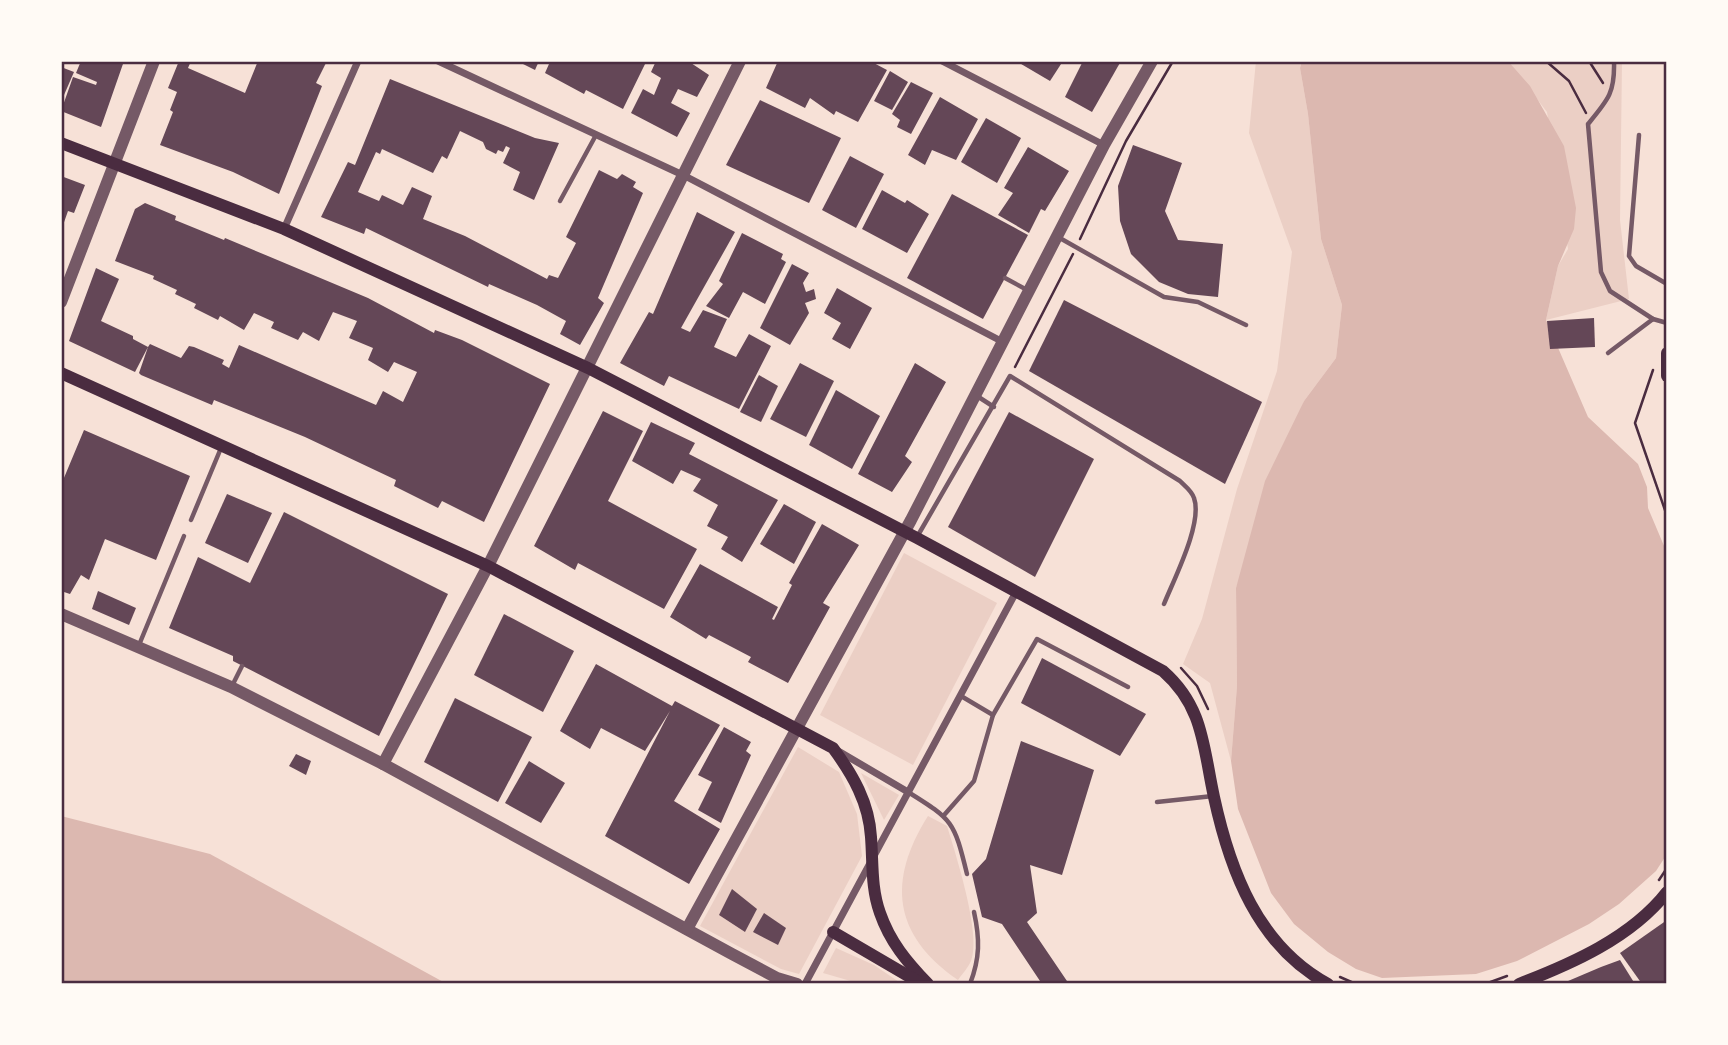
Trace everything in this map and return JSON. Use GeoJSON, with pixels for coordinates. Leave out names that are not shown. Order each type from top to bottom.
{"type":"FeatureCollection","features":[{"type":"Feature","properties":{"kind":"main road"},"geometry":{"type":"LineString","coordinates":[[61,143],[284,229],[588,368],[917,538],[1163,671],[1188,696],[1196,712],[1230,856],[1249,903],[1263,925],[1297,963],[1330,978]]}},
{"type":"Feature","properties":{"kind":"main road"},"geometry":{"type":"LineString","coordinates":[[1667,353],[1667,376]]}},
{"type":"Feature","properties":{"kind":"main road"},"geometry":{"type":"LineString","coordinates":[[61,373],[488,566],[833,748],[848,768],[867,811],[874,890],[886,929],[906,961],[928,984]]}},
{"type":"Feature","properties":{"kind":"main road"},"geometry":{"type":"LineString","coordinates":[[1515,979],[1551,972],[1626,930],[1667,892]]}},
{"type":"Feature","properties":{"kind":"main road"},"geometry":{"type":"LineString","coordinates":[[832,932],[922,984]]}},
{"type":"Feature","properties":{"kind":"street"},"geometry":{"type":"LineString","coordinates":[[61,302],[154,61]]}},
{"type":"Feature","properties":{"kind":"street"},"geometry":{"type":"LineString","coordinates":[[284,229],[358,61]]}},
{"type":"Feature","properties":{"kind":"street"},"geometry":{"type":"LineString","coordinates":[[438,61],[685,176],[1003,342]]}},
{"type":"Feature","properties":{"kind":"street"},"geometry":{"type":"LineString","coordinates":[[383,764],[488,566],[685,176],[740,61]]}},
{"type":"Feature","properties":{"kind":"street"},"geometry":{"type":"LineString","coordinates":[[942,61],[1104,145]]}},
{"type":"Feature","properties":{"kind":"street"},"geometry":{"type":"LineString","coordinates":[[687,929],[904,532],[1104,145],[1152,61]]}},
{"type":"Feature","properties":{"kind":"street"},"geometry":{"type":"LineString","coordinates":[[805,984],[1016,592]]}},
{"type":"Feature","properties":{"kind":"street"},"geometry":{"type":"LineString","coordinates":[[61,614],[231,687],[383,764],[778,978],[797,984]]}},
{"type":"Feature","properties":{"kind":"street"},"geometry":{"type":"LineString","coordinates":[[833,748],[908,792]]}},
{"type":"Feature","properties":{"kind":"lane"},"geometry":{"type":"LineString","coordinates":[[1615,61],[1615,85],[1609,98],[1588,124],[1601,272],[1610,291],[1653,318],[1667,323]]}},
{"type":"Feature","properties":{"kind":"lane"},"geometry":{"type":"LineString","coordinates":[[561,201],[596,134]]}},
{"type":"Feature","properties":{"kind":"lane"},"geometry":{"type":"LineString","coordinates":[[1639,135],[1629,257],[1636,266],[1667,284]]}},
{"type":"Feature","properties":{"kind":"lane"},"geometry":{"type":"LineString","coordinates":[[1058,237],[1164,298],[1198,302],[1246,325]]}},
{"type":"Feature","properties":{"kind":"lane"},"geometry":{"type":"LineString","coordinates":[[1005,278],[1029,291]]}},
{"type":"Feature","properties":{"kind":"lane"},"geometry":{"type":"LineString","coordinates":[[1608,353],[1653,318]]}},
{"type":"Feature","properties":{"kind":"lane"},"geometry":{"type":"LineString","coordinates":[[917,538],[1010,376],[1180,481],[1191,492],[1195,500],[1196,516],[1164,604]]}},
{"type":"Feature","properties":{"kind":"lane"},"geometry":{"type":"LineString","coordinates":[[976,396],[994,407]]}},
{"type":"Feature","properties":{"kind":"lane"},"geometry":{"type":"LineString","coordinates":[[191,520],[223,444]]}},
{"type":"Feature","properties":{"kind":"lane"},"geometry":{"type":"LineString","coordinates":[[138,647],[184,536]]}},
{"type":"Feature","properties":{"kind":"lane"},"geometry":{"type":"LineString","coordinates":[[945,814],[974,781],[993,715],[1037,639],[1128,687]]}},
{"type":"Feature","properties":{"kind":"lane"},"geometry":{"type":"LineString","coordinates":[[231,687],[242,666]]}},
{"type":"Feature","properties":{"kind":"lane"},"geometry":{"type":"LineString","coordinates":[[960,695],[993,715]]}},
{"type":"Feature","properties":{"kind":"lane"},"geometry":{"type":"LineString","coordinates":[[908,792],[945,814],[955,832],[967,874]]}},
{"type":"Feature","properties":{"kind":"lane"},"geometry":{"type":"LineString","coordinates":[[1157,802],[1214,796]]}},
{"type":"Feature","properties":{"kind":"lane"},"geometry":{"type":"LineString","coordinates":[[970,984],[978,962],[979,938],[974,912]]}},
{"type":"Feature","properties":{"kind":"path"},"geometry":{"type":"LineString","coordinates":[[1010,376],[1076,248],[1126,141],[1173,61]]}},
{"type":"Feature","properties":{"kind":"path"},"geometry":{"type":"LineString","coordinates":[[1546,61],[1569,81],[1585,109],[1588,124]]}},
{"type":"Feature","properties":{"kind":"path"},"geometry":{"type":"LineString","coordinates":[[1589,61],[1597,77],[1609,88],[1609,98]]}},
{"type":"Feature","properties":{"kind":"path"},"geometry":{"type":"LineString","coordinates":[[1654,367],[1635,424],[1667,516]]}},
{"type":"Feature","properties":{"kind":"path"},"geometry":{"type":"LineString","coordinates":[[1178,665],[1197,686],[1210,713]]}},
{"type":"Feature","properties":{"kind":"path"},"geometry":{"type":"LineString","coordinates":[[1657,882],[1667,868]]}},
{"type":"Feature","properties":{"kind":"path"},"geometry":{"type":"LineString","coordinates":[[1330,978],[1356,984]]}},
{"type":"Feature","properties":{"kind":"path"},"geometry":{"type":"LineString","coordinates":[[1485,984],[1515,979]]}},
{"type":"Feature","properties":{"kind":"shaded area"},"geometry":{"type":"Polygon","coordinates":[[[1256,61],[1302,61],[1300,68],[1308,114],[1321,239],[1342,305],[1336,358],[1304,401],[1236,588],[1237,686],[1231,761],[1210,683],[1183,664],[1202,619],[1237,489],[1277,371],[1292,252],[1249,133],[1256,61]]]}},
{"type":"Feature","properties":{"kind":"shaded area"},"geometry":{"type":"Polygon","coordinates":[[[1302,61],[1508,61],[1530,86],[1564,146],[1576,208],[1574,229],[1558,266],[1546,320],[1588,417],[1638,464],[1647,487],[1648,508],[1667,553],[1667,854],[1656,871],[1619,904],[1589,924],[1517,961],[1476,974],[1382,978],[1356,969],[1328,952],[1294,924],[1271,893],[1238,809],[1231,761],[1237,686],[1236,588],[1265,481],[1304,401],[1336,358],[1342,305],[1321,239],[1308,114],[1300,68],[1302,61]]]}},
{"type":"Feature","properties":{"kind":"shaded area"},"geometry":{"type":"Polygon","coordinates":[[[1508,61],[1622,61],[1620,220],[1629,299],[1546,320],[1558,266],[1568,249],[1547,112],[1508,61]]]}},
{"type":"Feature","properties":{"kind":"shaded area"},"geometry":{"type":"Polygon","coordinates":[[[904,553],[997,603],[913,765],[820,715],[904,553]]]}},
{"type":"Feature","properties":{"kind":"shaded area"},"geometry":{"type":"Polygon","coordinates":[[[798,747],[839,772],[857,814],[862,856],[799,974],[781,969],[700,926],[798,747]]]}},
{"type":"Feature","properties":{"kind":"shaded area"},"geometry":{"type":"Polygon","coordinates":[[[861,773],[899,795],[884,820],[861,773]]]}},
{"type":"Feature","properties":{"kind":"shaded area"},"geometry":{"type":"Polygon","coordinates":[[[61,816],[210,854],[447,984],[61,984],[61,816]]]}},
{"type":"Feature","properties":{"kind":"shaded area"},"geometry":{"type":"Polygon","coordinates":[[[928,816],[947,826],[971,915],[971,961],[958,980],[936,963],[920,945],[903,906],[902,885],[906,863],[928,816]]]}},
{"type":"Feature","properties":{"kind":"shaded area"},"geometry":{"type":"Polygon","coordinates":[[[836,948],[874,965],[902,984],[861,984],[823,973],[836,948]]]}},
{"type":"Feature","properties":{"kind":"building"},"geometry":{"type":"Polygon","coordinates":[[[81,61],[124,61],[101,127],[61,111],[73,77],[96,85],[97,82],[76,73],[81,61]]]}},
{"type":"Feature","properties":{"kind":"building"},"geometry":{"type":"Polygon","coordinates":[[[179,61],[191,61],[188,68],[245,93],[258,61],[327,61],[316,83],[322,86],[279,194],[233,172],[160,145],[173,112],[170,110],[177,92],[168,88],[179,61]]]}},
{"type":"Feature","properties":{"kind":"building"},"geometry":{"type":"Polygon","coordinates":[[[517,61],[539,61],[535,70],[517,61]]]}},
{"type":"Feature","properties":{"kind":"building"},"geometry":{"type":"Polygon","coordinates":[[[543,61],[639,61],[645,64],[623,109],[586,90],[584,94],[545,73],[549,64],[543,61]]]}},
{"type":"Feature","properties":{"kind":"building"},"geometry":{"type":"Polygon","coordinates":[[[656,61],[688,61],[709,75],[697,97],[678,89],[671,103],[690,113],[677,137],[631,113],[643,89],[654,95],[661,78],[651,72],[656,61]]]}},
{"type":"Feature","properties":{"kind":"building"},"geometry":{"type":"Polygon","coordinates":[[[778,61],[870,61],[887,70],[858,122],[836,111],[834,115],[810,98],[805,108],[766,88],[778,61]]]}},
{"type":"Feature","properties":{"kind":"building"},"geometry":{"type":"Polygon","coordinates":[[[1016,61],[1063,61],[1050,81],[1016,61]]]}},
{"type":"Feature","properties":{"kind":"building"},"geometry":{"type":"Polygon","coordinates":[[[1083,61],[1121,61],[1092,112],[1065,97],[1083,61]]]}},
{"type":"Feature","properties":{"kind":"building"},"geometry":{"type":"Polygon","coordinates":[[[61,67],[74,72],[61,102],[61,67]]]}},
{"type":"Feature","properties":{"kind":"building"},"geometry":{"type":"Polygon","coordinates":[[[890,71],[908,82],[892,110],[874,101],[890,71]]]}},
{"type":"Feature","properties":{"kind":"building"},"geometry":{"type":"Polygon","coordinates":[[[390,79],[535,138],[559,143],[534,200],[513,190],[520,172],[503,163],[510,148],[506,146],[503,152],[498,150],[496,154],[486,149],[483,142],[460,131],[447,159],[442,156],[433,173],[382,149],[380,154],[376,152],[358,192],[379,201],[382,195],[403,205],[412,187],[432,196],[423,219],[465,236],[547,279],[549,275],[558,278],[576,243],[566,237],[599,170],[617,179],[622,174],[636,182],[633,187],[643,193],[598,298],[604,303],[580,345],[560,334],[566,321],[537,305],[489,284],[488,287],[366,228],[364,234],[321,217],[348,162],[355,165],[390,79]]]}},
{"type":"Feature","properties":{"kind":"building"},"geometry":{"type":"Polygon","coordinates":[[[911,82],[933,93],[911,134],[897,127],[900,120],[892,114],[911,82]]]}},
{"type":"Feature","properties":{"kind":"building"},"geometry":{"type":"Polygon","coordinates":[[[940,97],[978,119],[956,160],[932,150],[925,165],[908,155],[940,97]]]}},
{"type":"Feature","properties":{"kind":"building"},"geometry":{"type":"Polygon","coordinates":[[[760,100],[841,138],[809,203],[726,165],[760,100]]]}},
{"type":"Feature","properties":{"kind":"building"},"geometry":{"type":"Polygon","coordinates":[[[986,118],[1021,138],[997,183],[961,162],[986,118]]]}},
{"type":"Feature","properties":{"kind":"building"},"geometry":{"type":"Polygon","coordinates":[[[1133,145],[1182,163],[1165,211],[1178,240],[1223,244],[1218,297],[1188,294],[1159,282],[1131,254],[1120,221],[1118,186],[1133,145]]]}},
{"type":"Feature","properties":{"kind":"building"},"geometry":{"type":"Polygon","coordinates":[[[1028,147],[1069,171],[1045,211],[1041,209],[1029,233],[998,215],[1013,193],[1004,188],[1028,147]]]}},
{"type":"Feature","properties":{"kind":"building"},"geometry":{"type":"Polygon","coordinates":[[[850,156],[884,174],[856,228],[822,210],[850,156]]]}},
{"type":"Feature","properties":{"kind":"building"},"geometry":{"type":"Polygon","coordinates":[[[61,176],[85,185],[74,213],[68,211],[62,228],[61,176]]]}},
{"type":"Feature","properties":{"kind":"building"},"geometry":{"type":"Polygon","coordinates":[[[882,190],[905,203],[907,200],[929,214],[907,253],[862,229],[882,190]]]}},
{"type":"Feature","properties":{"kind":"building"},"geometry":{"type":"Polygon","coordinates":[[[952,194],[1028,235],[983,319],[907,278],[952,194]]]}},
{"type":"Feature","properties":{"kind":"building"},"geometry":{"type":"Polygon","coordinates":[[[145,203],[176,216],[175,220],[368,298],[434,333],[435,330],[462,340],[550,384],[484,522],[442,501],[438,508],[394,486],[396,480],[305,437],[214,400],[212,405],[141,375],[139,373],[150,344],[181,358],[189,346],[194,347],[224,360],[222,364],[229,368],[239,345],[376,405],[383,391],[403,402],[417,372],[394,362],[388,372],[368,360],[373,348],[349,338],[357,321],[333,312],[319,341],[303,332],[298,340],[271,328],[274,322],[254,313],[244,330],[220,316],[218,320],[194,308],[196,304],[175,294],[177,290],[153,279],[154,276],[115,261],[135,209],[145,203]]]}},
{"type":"Feature","properties":{"kind":"building"},"geometry":{"type":"Polygon","coordinates":[[[697,212],[735,232],[681,328],[690,332],[703,310],[727,319],[714,347],[736,357],[749,334],[771,346],[739,409],[669,376],[664,386],[620,363],[649,312],[653,314],[697,212]]]}},
{"type":"Feature","properties":{"kind":"building"},"geometry":{"type":"Polygon","coordinates":[[[742,233],[783,254],[781,259],[786,262],[765,304],[743,292],[729,318],[706,306],[723,284],[719,281],[742,233]]]}},
{"type":"Feature","properties":{"kind":"building"},"geometry":{"type":"Polygon","coordinates":[[[792,264],[809,273],[803,283],[806,292],[814,289],[816,299],[805,303],[809,313],[790,345],[760,328],[792,264]]]}},
{"type":"Feature","properties":{"kind":"building"},"geometry":{"type":"Polygon","coordinates":[[[96,268],[119,279],[101,321],[133,336],[133,339],[148,347],[135,372],[69,341],[96,268]]]}},
{"type":"Feature","properties":{"kind":"building"},"geometry":{"type":"Polygon","coordinates":[[[837,288],[872,308],[850,349],[832,339],[841,323],[824,313],[837,288]]]}},
{"type":"Feature","properties":{"kind":"building"},"geometry":{"type":"Polygon","coordinates":[[[1064,300],[1262,402],[1225,484],[1029,371],[1064,300]]]}},
{"type":"Feature","properties":{"kind":"building"},"geometry":{"type":"Polygon","coordinates":[[[1594,318],[1595,347],[1550,349],[1547,321],[1594,318]]]}},
{"type":"Feature","properties":{"kind":"building"},"geometry":{"type":"Polygon","coordinates":[[[800,363],[834,381],[806,437],[770,419],[800,363]]]}},
{"type":"Feature","properties":{"kind":"building"},"geometry":{"type":"Polygon","coordinates":[[[915,363],[946,382],[905,456],[912,462],[892,492],[858,474],[915,363]]]}},
{"type":"Feature","properties":{"kind":"building"},"geometry":{"type":"Polygon","coordinates":[[[759,375],[778,386],[761,422],[740,412],[759,375]]]}},
{"type":"Feature","properties":{"kind":"building"},"geometry":{"type":"Polygon","coordinates":[[[836,390],[880,416],[852,469],[809,445],[836,390]]]}},
{"type":"Feature","properties":{"kind":"building"},"geometry":{"type":"Polygon","coordinates":[[[603,411],[643,431],[608,501],[697,549],[664,609],[578,563],[575,570],[534,546],[603,411]]]}},
{"type":"Feature","properties":{"kind":"building"},"geometry":{"type":"Polygon","coordinates":[[[1009,412],[1094,459],[1035,577],[948,527],[1009,412]]]}},
{"type":"Feature","properties":{"kind":"building"},"geometry":{"type":"Polygon","coordinates":[[[651,422],[695,443],[689,454],[778,500],[742,562],[721,549],[728,537],[707,526],[718,505],[693,491],[701,479],[681,470],[673,484],[632,461],[651,422]]]}},
{"type":"Feature","properties":{"kind":"building"},"geometry":{"type":"Polygon","coordinates":[[[84,430],[190,476],[156,560],[105,539],[89,580],[81,575],[70,594],[61,591],[61,485],[84,430]]]}},
{"type":"Feature","properties":{"kind":"building"},"geometry":{"type":"Polygon","coordinates":[[[227,494],[272,513],[248,563],[205,543],[227,494]]]}},
{"type":"Feature","properties":{"kind":"building"},"geometry":{"type":"Polygon","coordinates":[[[784,504],[816,522],[794,564],[760,544],[784,504]]]}},
{"type":"Feature","properties":{"kind":"building"},"geometry":{"type":"Polygon","coordinates":[[[284,512],[448,594],[379,736],[233,661],[233,656],[169,628],[198,557],[250,583],[284,512]]]}},
{"type":"Feature","properties":{"kind":"building"},"geometry":{"type":"Polygon","coordinates":[[[822,524],[859,545],[823,603],[830,607],[788,683],[748,662],[751,657],[709,635],[706,639],[670,617],[700,564],[778,607],[772,619],[774,620],[792,585],[789,583],[822,524]]]}},
{"type":"Feature","properties":{"kind":"building"},"geometry":{"type":"Polygon","coordinates":[[[98,591],[136,608],[129,625],[92,609],[98,591]]]}},
{"type":"Feature","properties":{"kind":"building"},"geometry":{"type":"Polygon","coordinates":[[[504,614],[574,651],[543,712],[474,675],[504,614]]]}},
{"type":"Feature","properties":{"kind":"building"},"geometry":{"type":"Polygon","coordinates":[[[1042,658],[1146,714],[1120,756],[1021,703],[1042,658]]]}},
{"type":"Feature","properties":{"kind":"building"},"geometry":{"type":"Polygon","coordinates":[[[596,664],[672,706],[675,701],[720,725],[674,801],[720,829],[689,884],[605,836],[670,711],[645,751],[601,728],[590,749],[560,731],[596,664]]]}},
{"type":"Feature","properties":{"kind":"building"},"geometry":{"type":"Polygon","coordinates":[[[455,698],[532,737],[498,802],[424,762],[455,698]]]}},
{"type":"Feature","properties":{"kind":"building"},"geometry":{"type":"Polygon","coordinates":[[[724,727],[751,742],[746,751],[751,755],[721,823],[698,810],[712,782],[698,775],[724,727]]]}},
{"type":"Feature","properties":{"kind":"building"},"geometry":{"type":"Polygon","coordinates":[[[1021,741],[1094,770],[1062,875],[1030,865],[1037,913],[1027,922],[1069,984],[1042,984],[1002,924],[982,917],[972,874],[986,859],[1021,741]]]}},
{"type":"Feature","properties":{"kind":"building"},"geometry":{"type":"Polygon","coordinates":[[[296,754],[311,761],[306,775],[289,766],[296,754]]]}},
{"type":"Feature","properties":{"kind":"building"},"geometry":{"type":"Polygon","coordinates":[[[529,761],[565,783],[541,823],[505,803],[529,761]]]}},
{"type":"Feature","properties":{"kind":"building"},"geometry":{"type":"Polygon","coordinates":[[[732,889],[757,909],[745,932],[719,915],[732,889]]]}},
{"type":"Feature","properties":{"kind":"building"},"geometry":{"type":"Polygon","coordinates":[[[764,913],[786,928],[778,945],[753,932],[764,913]]]}},
{"type":"Feature","properties":{"kind":"building"},"geometry":{"type":"Polygon","coordinates":[[[1667,920],[1667,984],[1642,984],[1620,953],[1667,920]]]}},
{"type":"Feature","properties":{"kind":"building"},"geometry":{"type":"Polygon","coordinates":[[[1620,960],[1635,984],[1561,984],[1601,967],[1620,960]]]}}]}
